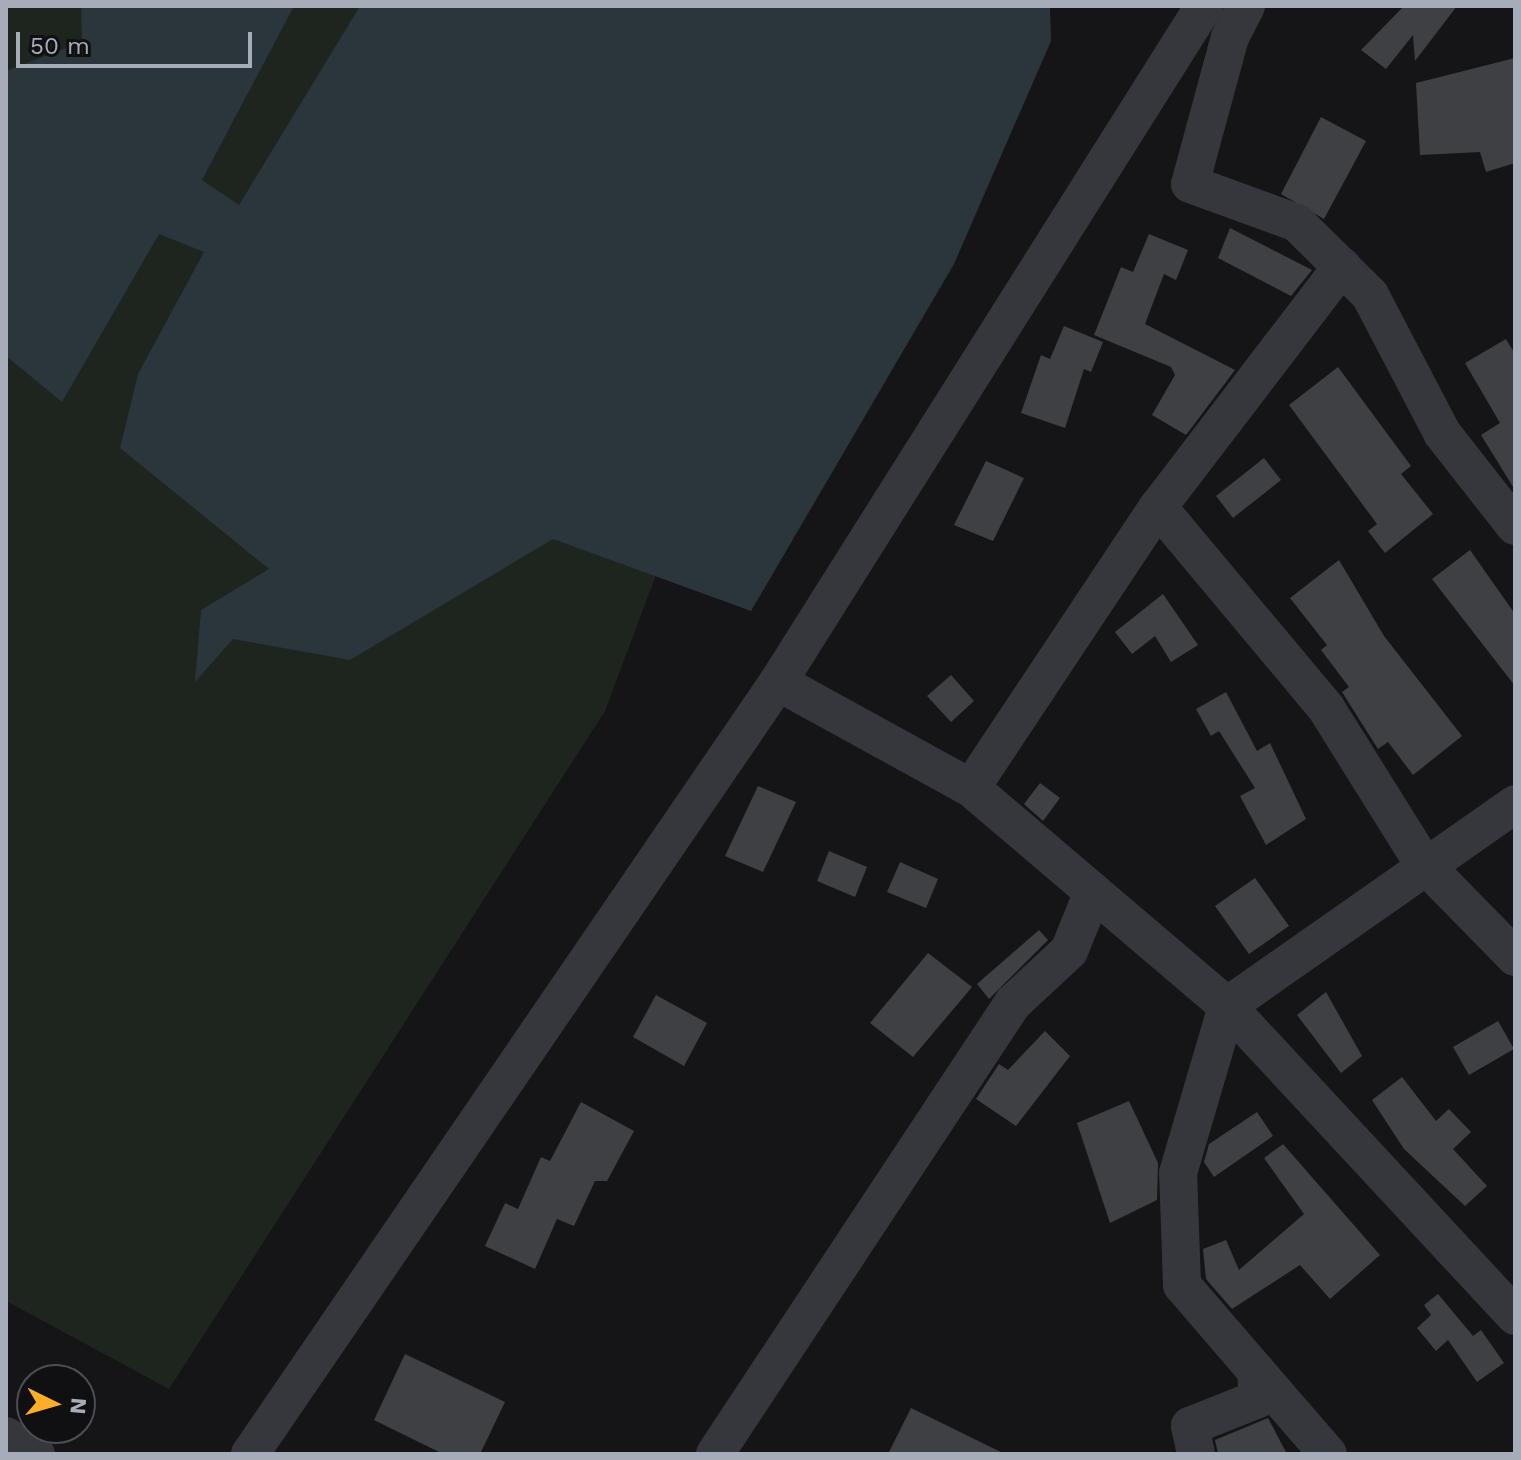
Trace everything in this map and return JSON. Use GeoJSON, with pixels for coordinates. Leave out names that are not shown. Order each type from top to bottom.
{"type":"FeatureCollection","features":[{"type":"Feature","properties":{"kind":"street"},"geometry":{"type":"LineString","coordinates":[[250,1454],[778,682],[1204,6]]}},
{"type":"Feature","properties":{"kind":"street"},"geometry":{"type":"LineString","coordinates":[[1246,6],[1230,37],[1190,184],[1297,223],[1370,295],[1442,433],[1515,526]]}},
{"type":"Feature","properties":{"kind":"street"},"geometry":{"type":"LineString","coordinates":[[971,788],[1158,507],[1342,266]]}},
{"type":"Feature","properties":{"kind":"street"},"geometry":{"type":"LineString","coordinates":[[1158,507],[1326,708],[1423,863],[1515,957]]}},
{"type":"Feature","properties":{"kind":"street"},"geometry":{"type":"LineString","coordinates":[[778,682],[971,788],[1227,1006],[1515,1316]]}},
{"type":"Feature","properties":{"kind":"street"},"geometry":{"type":"LineString","coordinates":[[1328,1454],[1182,1285],[1178,1173],[1227,1006],[1423,863],[1515,804]]}},
{"type":"Feature","properties":{"kind":"street"},"geometry":{"type":"LineString","coordinates":[[715,1454],[1013,1003],[1069,951],[1093,892]]}},
{"type":"Feature","properties":{"kind":"street"},"geometry":{"type":"LineString","coordinates":[[1196,1454],[1190,1426],[1258,1399],[1256,1371]]}},
{"type":"Feature","properties":{"kind":"street"},"geometry":{"type":"LineString","coordinates":[[6,1436],[36,1454]]}},
{"type":"Feature","properties":{"kind":"shaded area"},"geometry":{"type":"Polygon","coordinates":[[[6,6],[870,6],[605,711],[169,1389],[6,1301],[6,6]]]}},
{"type":"Feature","properties":{"kind":"shaded area"},"geometry":{"type":"Polygon","coordinates":[[[81,6],[294,6],[202,180],[239,205],[360,6],[1050,6],[1051,41],[954,264],[751,611],[553,539],[350,660],[233,639],[195,682],[201,610],[269,569],[120,448],[138,374],[204,252],[159,234],[62,402],[6,356],[6,71],[82,42],[81,6]]]}},
{"type":"Feature","properties":{"kind":"building"},"geometry":{"type":"Polygon","coordinates":[[[1404,6],[1457,6],[1415,61],[1413,35],[1386,69],[1361,50],[1404,6]]]}},
{"type":"Feature","properties":{"kind":"building"},"geometry":{"type":"Polygon","coordinates":[[[1515,58],[1515,163],[1486,172],[1480,152],[1420,155],[1416,83],[1515,58]]]}},
{"type":"Feature","properties":{"kind":"building"},"geometry":{"type":"Polygon","coordinates":[[[1321,117],[1366,141],[1324,219],[1281,194],[1321,117]]]}},
{"type":"Feature","properties":{"kind":"building"},"geometry":{"type":"Polygon","coordinates":[[[1230,228],[1312,270],[1291,296],[1218,258],[1230,228]]]}},
{"type":"Feature","properties":{"kind":"building"},"geometry":{"type":"Polygon","coordinates":[[[1149,234],[1188,250],[1176,280],[1164,274],[1145,324],[1235,370],[1186,435],[1152,415],[1175,375],[1171,367],[1094,335],[1121,267],[1133,272],[1149,234]]]}},
{"type":"Feature","properties":{"kind":"building"},"geometry":{"type":"Polygon","coordinates":[[[1064,326],[1103,342],[1091,372],[1084,369],[1065,428],[1021,413],[1041,355],[1050,359],[1064,326]]]}},
{"type":"Feature","properties":{"kind":"building"},"geometry":{"type":"Polygon","coordinates":[[[1506,339],[1515,354],[1515,490],[1481,435],[1500,423],[1465,363],[1506,339]]]}},
{"type":"Feature","properties":{"kind":"building"},"geometry":{"type":"Polygon","coordinates":[[[1338,367],[1411,466],[1401,474],[1433,514],[1385,553],[1368,531],[1377,524],[1289,405],[1338,367]]]}},
{"type":"Feature","properties":{"kind":"building"},"geometry":{"type":"Polygon","coordinates":[[[1264,458],[1281,480],[1233,518],[1216,496],[1264,458]]]}},
{"type":"Feature","properties":{"kind":"building"},"geometry":{"type":"Polygon","coordinates":[[[986,461],[1024,478],[993,541],[954,525],[986,461]]]}},
{"type":"Feature","properties":{"kind":"building"},"geometry":{"type":"Polygon","coordinates":[[[1470,550],[1515,614],[1515,686],[1432,579],[1470,550]]]}},
{"type":"Feature","properties":{"kind":"building"},"geometry":{"type":"Polygon","coordinates":[[[1339,560],[1384,636],[1462,736],[1413,775],[1388,742],[1378,749],[1342,692],[1349,687],[1321,650],[1327,645],[1290,598],[1339,560]]]}},
{"type":"Feature","properties":{"kind":"building"},"geometry":{"type":"Polygon","coordinates":[[[1163,594],[1198,645],[1171,662],[1155,636],[1132,654],[1115,632],[1163,594]]]}},
{"type":"Feature","properties":{"kind":"building"},"geometry":{"type":"Polygon","coordinates":[[[951,675],[974,701],[951,722],[927,696],[951,675]]]}},
{"type":"Feature","properties":{"kind":"building"},"geometry":{"type":"Polygon","coordinates":[[[1226,692],[1257,751],[1270,743],[1306,819],[1266,845],[1240,796],[1255,788],[1219,731],[1211,736],[1196,709],[1226,692]]]}},
{"type":"Feature","properties":{"kind":"building"},"geometry":{"type":"Polygon","coordinates":[[[1040,783],[1060,798],[1043,821],[1024,804],[1040,783]]]}},
{"type":"Feature","properties":{"kind":"building"},"geometry":{"type":"Polygon","coordinates":[[[758,786],[796,802],[763,872],[725,856],[758,786]]]}},
{"type":"Feature","properties":{"kind":"building"},"geometry":{"type":"Polygon","coordinates":[[[829,851],[867,867],[855,897],[817,881],[829,851]]]}},
{"type":"Feature","properties":{"kind":"building"},"geometry":{"type":"Polygon","coordinates":[[[900,862],[938,879],[926,908],[887,892],[900,862]]]}},
{"type":"Feature","properties":{"kind":"building"},"geometry":{"type":"Polygon","coordinates":[[[1255,878],[1289,926],[1249,954],[1215,906],[1255,878]]]}},
{"type":"Feature","properties":{"kind":"building"},"geometry":{"type":"Polygon","coordinates":[[[1039,930],[1048,940],[989,999],[977,984],[1039,930]]]}},
{"type":"Feature","properties":{"kind":"building"},"geometry":{"type":"Polygon","coordinates":[[[928,953],[972,987],[913,1057],[870,1023],[928,953]]]}},
{"type":"Feature","properties":{"kind":"building"},"geometry":{"type":"Polygon","coordinates":[[[1326,992],[1362,1056],[1341,1073],[1297,1015],[1326,992]]]}},
{"type":"Feature","properties":{"kind":"building"},"geometry":{"type":"Polygon","coordinates":[[[656,995],[707,1023],[684,1066],[633,1037],[656,995]]]}},
{"type":"Feature","properties":{"kind":"building"},"geometry":{"type":"Polygon","coordinates":[[[1498,1021],[1514,1049],[1469,1075],[1453,1047],[1498,1021]]]}},
{"type":"Feature","properties":{"kind":"building"},"geometry":{"type":"Polygon","coordinates":[[[1045,1031],[1070,1056],[1016,1126],[976,1099],[999,1064],[1008,1070],[1045,1031]]]}},
{"type":"Feature","properties":{"kind":"building"},"geometry":{"type":"Polygon","coordinates":[[[1402,1077],[1436,1121],[1449,1109],[1471,1132],[1453,1149],[1487,1186],[1465,1206],[1404,1149],[1372,1100],[1402,1077]]]}},
{"type":"Feature","properties":{"kind":"building"},"geometry":{"type":"Polygon","coordinates":[[[1129,1101],[1158,1163],[1157,1200],[1110,1223],[1077,1123],[1129,1101]]]}},
{"type":"Feature","properties":{"kind":"building"},"geometry":{"type":"Polygon","coordinates":[[[581,1102],[634,1131],[607,1181],[595,1181],[574,1226],[557,1219],[535,1269],[485,1246],[505,1203],[518,1209],[541,1157],[550,1161],[581,1102]]]}},
{"type":"Feature","properties":{"kind":"building"},"geometry":{"type":"Polygon","coordinates":[[[1257,1112],[1273,1136],[1214,1177],[1204,1162],[1209,1144],[1257,1112]]]}},
{"type":"Feature","properties":{"kind":"building"},"geometry":{"type":"Polygon","coordinates":[[[1283,1144],[1380,1255],[1330,1299],[1300,1265],[1232,1309],[1206,1279],[1203,1249],[1226,1240],[1239,1270],[1304,1214],[1264,1158],[1283,1144]]]}},
{"type":"Feature","properties":{"kind":"building"},"geometry":{"type":"Polygon","coordinates":[[[1438,1294],[1473,1336],[1481,1330],[1504,1363],[1477,1382],[1448,1340],[1436,1351],[1417,1328],[1431,1315],[1424,1305],[1438,1294]]]}},
{"type":"Feature","properties":{"kind":"building"},"geometry":{"type":"Polygon","coordinates":[[[405,1354],[505,1402],[480,1454],[443,1454],[374,1420],[405,1354]]]}},
{"type":"Feature","properties":{"kind":"building"},"geometry":{"type":"Polygon","coordinates":[[[911,1408],[1005,1454],[888,1454],[911,1408]]]}},
{"type":"Feature","properties":{"kind":"building"},"geometry":{"type":"Polygon","coordinates":[[[1268,1418],[1287,1454],[1218,1454],[1215,1440],[1268,1418]]]}}]}
